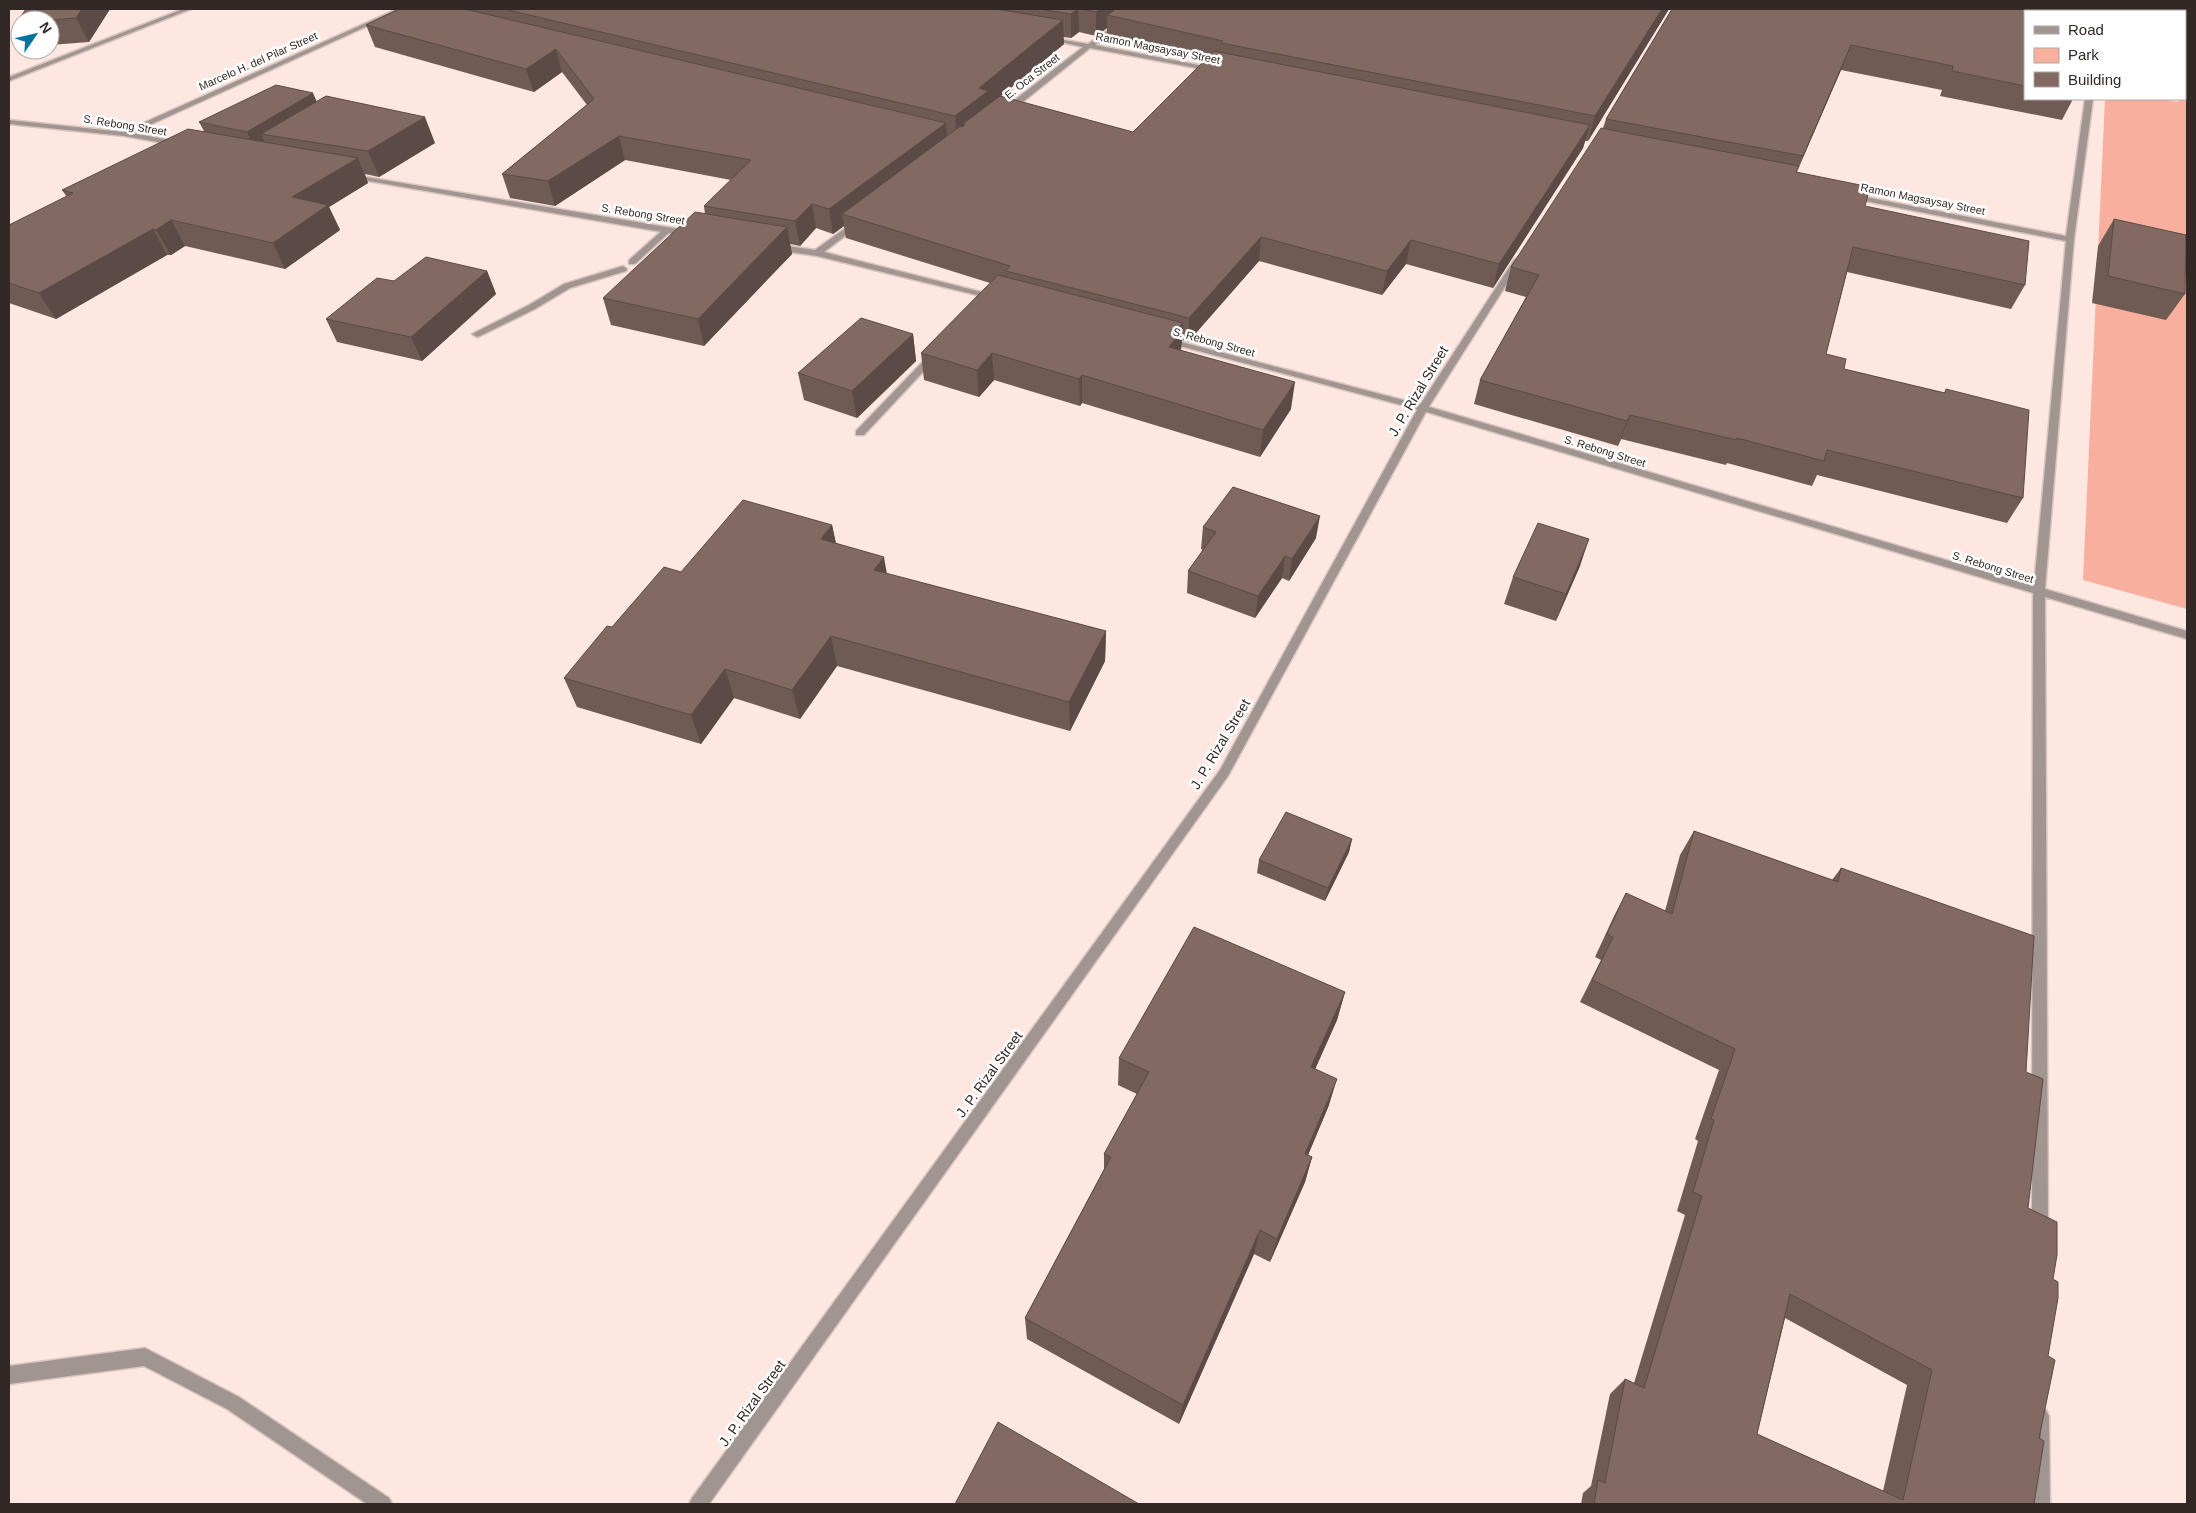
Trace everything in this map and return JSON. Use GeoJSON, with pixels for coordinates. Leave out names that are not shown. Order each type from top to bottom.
{"type":"FeatureCollection","features":[{"type":"Feature","properties":{"kind":"street"},"geometry":{"type":"LineString","coordinates":[[9,79],[188,9]]}},
{"type":"Feature","properties":{"kind":"street"},"geometry":{"type":"LineString","coordinates":[[401,9],[410,12]]}},
{"type":"Feature","properties":{"kind":"street","name":"Marcelo H. del Pilar Street"},"geometry":{"type":"LineString","coordinates":[[124,134],[401,9]]}},
{"type":"Feature","properties":{"kind":"street","name":"E. Oca Street"},"geometry":{"type":"LineString","coordinates":[[999,116],[1090,45],[1142,9]]}},
{"type":"Feature","properties":{"kind":"street","name":"Ramon Magsaysay Street"},"geometry":{"type":"LineString","coordinates":[[1042,37],[1224,72]]}},
{"type":"Feature","properties":{"kind":"street"},"geometry":{"type":"LineString","coordinates":[[2040,1247],[2039,593],[2070,239],[2088,100]]}},
{"type":"Feature","properties":{"kind":"street","name":"S. Rebong Street"},"geometry":{"type":"LineString","coordinates":[[9,122],[124,134],[192,147]]}},
{"type":"Feature","properties":{"kind":"street","name":"S. Rebong Street"},"geometry":{"type":"LineString","coordinates":[[338,174],[705,236]]}},
{"type":"Feature","properties":{"kind":"street","name":"Ramon Magsaysay Street"},"geometry":{"type":"LineString","coordinates":[[1845,196],[2070,239]]}},
{"type":"Feature","properties":{"kind":"street"},"geometry":{"type":"LineString","coordinates":[[817,253],[865,217]]}},
{"type":"Feature","properties":{"kind":"street"},"geometry":{"type":"LineString","coordinates":[[632,262],[668,230]]}},
{"type":"Feature","properties":{"kind":"street"},"geometry":{"type":"LineString","coordinates":[[761,244],[817,253],[987,298],[1009,300]]}},
{"type":"Feature","properties":{"kind":"street","name":"J. P. Rizal Street"},"geometry":{"type":"LineString","coordinates":[[698,1504],[1224,773],[1423,408],[1523,253]]}},
{"type":"Feature","properties":{"kind":"street"},"geometry":{"type":"LineString","coordinates":[[477,334],[532,307],[567,286],[623,269]]}},
{"type":"Feature","properties":{"kind":"street","name":"S. Rebong Street"},"geometry":{"type":"LineString","coordinates":[[1154,338],[1423,408],[2039,593],[2187,635]]}},
{"type":"Feature","properties":{"kind":"street"},"geometry":{"type":"LineString","coordinates":[[860,433],[938,350]]}},
{"type":"Feature","properties":{"kind":"street"},"geometry":{"type":"LineString","coordinates":[[9,1375],[145,1357],[233,1403],[382,1504]]}},
{"type":"Feature","properties":{"kind":"street"},"geometry":{"type":"LineString","coordinates":[[2040,1405],[2040,1504]]}},
{"type":"Feature","properties":{"kind":"green space"},"geometry":{"type":"Polygon","coordinates":[[[2186,74],[2187,609],[2083,580],[2105,100],[2167,100],[2178,102],[2179,100],[2186,100],[2186,74]]]}},
{"type":"Feature","properties":{"kind":"building"},"geometry":{"type":"Polygon","coordinates":[[[82,9],[76,18],[60,19],[60,10],[25,10],[82,9]]]}},
{"type":"Feature","properties":{"kind":"building"},"geometry":{"type":"Polygon","coordinates":[[[399,9],[465,9],[946,123],[829,209],[812,204],[795,221],[704,206],[751,160],[619,136],[548,181],[502,174],[594,99],[556,49],[526,69],[366,25],[399,9]]]}},
{"type":"Feature","properties":{"kind":"building"},"geometry":{"type":"Polygon","coordinates":[[[504,9],[996,9],[1063,20],[979,88],[988,91],[955,116],[504,9]]]}},
{"type":"Feature","properties":{"kind":"building"},"geometry":{"type":"Polygon","coordinates":[[[1039,9],[1078,9],[1071,14],[1039,9]]]}},
{"type":"Feature","properties":{"kind":"building"},"geometry":{"type":"Polygon","coordinates":[[[1081,9],[1101,9],[1096,12],[1081,9]]]}},
{"type":"Feature","properties":{"kind":"building"},"geometry":{"type":"Polygon","coordinates":[[[1116,9],[1662,9],[1595,116],[1221,43],[1223,41],[1107,15],[1116,9]]]}},
{"type":"Feature","properties":{"kind":"building"},"geometry":{"type":"Polygon","coordinates":[[[1672,9],[2091,9],[2024,10],[2024,86],[1952,71],[1953,66],[1851,45],[1803,156],[1606,119],[1672,9]]]}},
{"type":"Feature","properties":{"kind":"building"},"geometry":{"type":"Polygon","coordinates":[[[1214,51],[1590,125],[1499,264],[1411,240],[1387,271],[1261,237],[1189,318],[1006,271],[1010,266],[842,214],[959,127],[964,126],[964,123],[1000,96],[1133,132],[1214,51]]]}},
{"type":"Feature","properties":{"kind":"building"},"geometry":{"type":"Polygon","coordinates":[[[276,85],[313,93],[247,132],[199,122],[276,85]]]}},
{"type":"Feature","properties":{"kind":"building"},"geometry":{"type":"Polygon","coordinates":[[[326,96],[425,117],[368,151],[261,134],[326,96]]]}},
{"type":"Feature","properties":{"kind":"building"},"geometry":{"type":"Polygon","coordinates":[[[1601,128],[1799,166],[1796,172],[1870,187],[1865,206],[2029,241],[2025,285],[1853,247],[1826,354],[1846,359],[1844,369],[1945,393],[1946,389],[2029,410],[2023,498],[1827,450],[1824,461],[1737,438],[1737,440],[1630,415],[1627,421],[1480,380],[1539,275],[1511,267],[1601,128]]]}},
{"type":"Feature","properties":{"kind":"building"},"geometry":{"type":"Polygon","coordinates":[[[188,129],[358,158],[292,197],[328,205],[273,243],[171,220],[39,293],[9,283],[9,225],[73,193],[62,190],[188,129]]]}},
{"type":"Feature","properties":{"kind":"building"},"geometry":{"type":"Polygon","coordinates":[[[695,212],[787,227],[698,319],[603,298],[695,212]]]}},
{"type":"Feature","properties":{"kind":"building"},"geometry":{"type":"Polygon","coordinates":[[[2114,219],[2186,235],[2185,294],[2108,276],[2114,219]]]}},
{"type":"Feature","properties":{"kind":"building"},"geometry":{"type":"Polygon","coordinates":[[[426,257],[487,271],[411,337],[326,319],[377,278],[394,281],[426,257]]]}},
{"type":"Feature","properties":{"kind":"building"},"geometry":{"type":"Polygon","coordinates":[[[998,275],[1183,323],[1175,331],[1181,332],[1169,347],[1295,382],[1263,430],[1082,375],[1079,379],[992,353],[977,370],[921,353],[998,275]]]}},
{"type":"Feature","properties":{"kind":"building"},"geometry":{"type":"Polygon","coordinates":[[[861,318],[913,334],[852,391],[798,373],[861,318]]]}},
{"type":"Feature","properties":{"kind":"building"},"geometry":{"type":"Polygon","coordinates":[[[1233,487],[1320,516],[1292,559],[1285,556],[1258,596],[1188,571],[1216,532],[1203,527],[1233,487]]]}},
{"type":"Feature","properties":{"kind":"building"},"geometry":{"type":"Polygon","coordinates":[[[743,500],[832,525],[821,539],[884,557],[874,570],[1106,631],[1069,702],[831,636],[792,690],[725,669],[691,715],[564,678],[607,626],[612,627],[664,567],[681,572],[743,500]]]}},
{"type":"Feature","properties":{"kind":"building"},"geometry":{"type":"Polygon","coordinates":[[[1538,523],[1589,539],[1566,594],[1513,577],[1538,523]]]}},
{"type":"Feature","properties":{"kind":"building"},"geometry":{"type":"Polygon","coordinates":[[[1286,812],[1352,839],[1328,888],[1259,860],[1286,812]]]}},
{"type":"Feature","properties":{"kind":"building"},"geometry":{"type":"Polygon","coordinates":[[[1694,831],[1838,882],[1841,868],[2034,936],[2026,1072],[2043,1079],[2028,1208],[2057,1222],[2057,1255],[2053,1279],[2058,1282],[2058,1298],[2048,1356],[2055,1360],[2039,1438],[2044,1441],[2034,1504],[1594,1504],[1598,1480],[1605,1483],[1625,1379],[1644,1388],[1702,1196],[1693,1192],[1714,1120],[1711,1119],[1735,1049],[1592,980],[1613,937],[1607,934],[1626,893],[1672,914],[1694,831]],[[1790,1294],[1757,1434],[1903,1500],[1932,1370],[1790,1294]]]}},
{"type":"Feature","properties":{"kind":"building"},"geometry":{"type":"Polygon","coordinates":[[[1194,927],[1345,992],[1311,1067],[1337,1079],[1305,1154],[1312,1157],[1277,1239],[1260,1230],[1183,1405],[1025,1318],[1111,1157],[1104,1154],[1149,1072],[1119,1058],[1194,927]]]}},
{"type":"Feature","properties":{"kind":"building"},"geometry":{"type":"Polygon","coordinates":[[[998,1422],[1139,1504],[955,1504],[998,1422]]]}}]}
